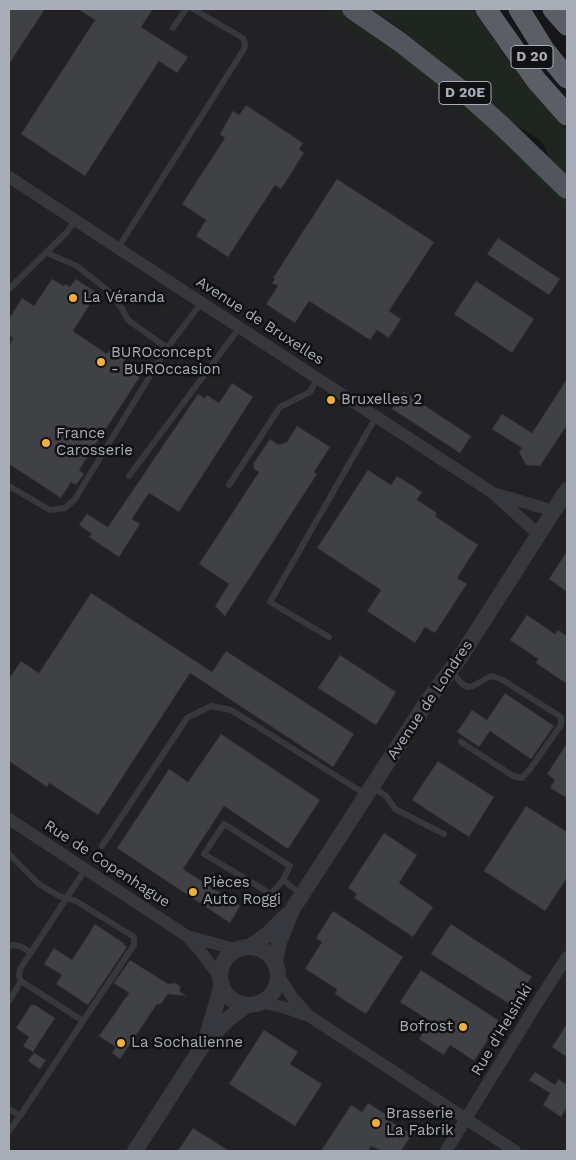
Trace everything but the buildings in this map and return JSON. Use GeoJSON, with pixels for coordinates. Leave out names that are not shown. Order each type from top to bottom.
{"type":"FeatureCollection","features":[{"type":"Feature","properties":{"kind":"highway"},"geometry":{"type":"LineString","coordinates":[[486,9],[536,80],[567,115]]}},
{"type":"Feature","properties":{"kind":"highway","name":"D 20"},"geometry":{"type":"LineString","coordinates":[[500,9],[540,69],[567,104]]}},
{"type":"Feature","properties":{"kind":"highway","name":"D 20"},"geometry":{"type":"LineString","coordinates":[[519,9],[545,51],[567,78]]}},
{"type":"Feature","properties":{"kind":"highway"},"geometry":{"type":"LineString","coordinates":[[553,9],[567,25]]}},
{"type":"Feature","properties":{"kind":"main road","name":"D 20E"},"geometry":{"type":"LineString","coordinates":[[352,9],[400,42],[465,93],[567,189]]}},
{"type":"Feature","properties":{"kind":"street","name":"Avenue de Bruxelles"},"geometry":{"type":"LineString","coordinates":[[9,177],[494,493],[539,535]]}},
{"type":"Feature","properties":{"kind":"street","name":"Avenue de Londres"},"geometry":{"type":"LineString","coordinates":[[277,969],[279,942],[292,910],[426,703],[451,670],[567,490]]}},
{"type":"Feature","properties":{"kind":"street","name":"Avenue de Bruxelles"},"geometry":{"type":"LineString","coordinates":[[494,493],[554,511]]}},
{"type":"Feature","properties":{"kind":"street","name":"Rue de Copenhague"},"geometry":{"type":"LineString","coordinates":[[9,819],[186,936],[211,964],[221,982]]}},
{"type":"Feature","properties":{"kind":"street","name":"Avenue de Londres"},"geometry":{"type":"LineString","coordinates":[[244,948],[268,934],[292,910]]}},
{"type":"Feature","properties":{"kind":"street","name":"Rue de Copenhague"},"geometry":{"type":"LineString","coordinates":[[186,936],[244,948]]}},
{"type":"Feature","properties":{"kind":"street"},"geometry":{"type":"LineString","coordinates":[[205,1042],[221,982],[224,962],[244,948],[264,952],[277,969],[292,998],[309,1016],[515,1151]]}},
{"type":"Feature","properties":{"kind":"street","name":"Rue d'Helsinki"},"geometry":{"type":"LineString","coordinates":[[446,1151],[567,957]]}},
{"type":"Feature","properties":{"kind":"street"},"geometry":{"type":"LineString","coordinates":[[135,1151],[205,1042],[228,1019],[273,993],[277,984],[277,969]]}},
{"type":"Feature","properties":{"kind":"street"},"geometry":{"type":"LineString","coordinates":[[221,982],[232,999],[238,1003],[286,1008],[309,1016]]}},
{"type":"Feature","properties":{"kind":"lane"},"geometry":{"type":"LineString","coordinates":[[173,28],[186,9]]}},
{"type":"Feature","properties":{"kind":"lane"},"geometry":{"type":"LineString","coordinates":[[118,248],[244,49],[243,38],[193,9]]}},
{"type":"Feature","properties":{"kind":"lane"},"geometry":{"type":"LineString","coordinates":[[9,289],[48,252],[67,232],[75,220]]}},
{"type":"Feature","properties":{"kind":"lane"},"geometry":{"type":"LineString","coordinates":[[48,252],[77,266],[111,292],[128,320],[167,348]]}},
{"type":"Feature","properties":{"kind":"lane"},"geometry":{"type":"LineString","coordinates":[[9,486],[50,510],[65,508],[74,499],[167,348],[202,302]]}},
{"type":"Feature","properties":{"kind":"lane"},"geometry":{"type":"LineString","coordinates":[[129,476],[240,328]]}},
{"type":"Feature","properties":{"kind":"lane"},"geometry":{"type":"LineString","coordinates":[[229,485],[280,407],[310,392],[318,378]]}},
{"type":"Feature","properties":{"kind":"lane"},"geometry":{"type":"LineString","coordinates":[[329,637],[270,602],[376,417]]}},
{"type":"Feature","properties":{"kind":"lane"},"geometry":{"type":"LineString","coordinates":[[451,670],[460,682],[468,687],[491,676],[501,678],[561,717],[561,725],[522,778],[513,776],[461,742]]}},
{"type":"Feature","properties":{"kind":"lane"},"geometry":{"type":"LineString","coordinates":[[102,846],[187,718],[211,706],[231,710],[369,791],[386,796],[395,809],[444,834]]}},
{"type":"Feature","properties":{"kind":"lane"},"geometry":{"type":"LineString","coordinates":[[224,824],[290,866],[283,880],[271,894],[204,854],[224,824]]}},
{"type":"Feature","properties":{"kind":"lane"},"geometry":{"type":"LineString","coordinates":[[9,854],[39,884],[59,896],[76,901],[134,937],[135,940],[134,945],[9,1131]]}},
{"type":"Feature","properties":{"kind":"lane"},"geometry":{"type":"LineString","coordinates":[[83,1021],[22,981],[19,976],[20,970],[85,870]]}},
{"type":"Feature","properties":{"kind":"lane"},"geometry":{"type":"LineString","coordinates":[[283,880],[302,894]]}},
{"type":"Feature","properties":{"kind":"lane"},"geometry":{"type":"LineString","coordinates":[[9,946],[22,946],[31,953]]}},
{"type":"Feature","properties":{"kind":"lane"},"geometry":{"type":"LineString","coordinates":[[9,1001],[22,981]]}},
{"type":"Feature","properties":{"kind":"lane"},"geometry":{"type":"LineString","coordinates":[[9,1110],[20,1116]]}},
{"type":"Feature","properties":{"kind":"shaded area"},"geometry":{"type":"Polygon","coordinates":[[[9,9],[319,9],[377,46],[456,106],[528,171],[567,213],[567,1151],[14,1151],[9,1149],[9,9]]]}},
{"type":"Feature","properties":{"kind":"shaded area"},"geometry":{"type":"Polygon","coordinates":[[[318,9],[338,9],[410,58],[484,120],[567,198],[567,213],[528,171],[456,106],[377,46],[318,9]]]}},
{"type":"Feature","properties":{"kind":"shaded area"},"geometry":{"type":"Polygon","coordinates":[[[368,9],[480,9],[534,88],[567,131],[567,176],[550,160],[540,140],[517,126],[399,28],[368,9]]]}},
{"type":"Feature","properties":{"kind":"place","name":"La Véranda"},"geometry":{"type":"Point","coordinates":[73,298]}},
{"type":"Feature","properties":{"kind":"place","name":"BUROconcept - BUROccasion"},"geometry":{"type":"Point","coordinates":[101,362]}},
{"type":"Feature","properties":{"kind":"place","name":"Bruxelles 2"},"geometry":{"type":"Point","coordinates":[331,400]}},
{"type":"Feature","properties":{"kind":"place","name":"France Carosserie"},"geometry":{"type":"Point","coordinates":[46,443]}},
{"type":"Feature","properties":{"kind":"place","name":"Pièces Auto Roggi"},"geometry":{"type":"Point","coordinates":[193,892]}},
{"type":"Feature","properties":{"kind":"place","name":"Bofrost"},"geometry":{"type":"Point","coordinates":[463,1027]}},
{"type":"Feature","properties":{"kind":"place","name":"La Sochalienne"},"geometry":{"type":"Point","coordinates":[121,1043]}},
{"type":"Feature","properties":{"kind":"place","name":"Brasserie La Fabrik"},"geometry":{"type":"Point","coordinates":[376,1123]}}]}
